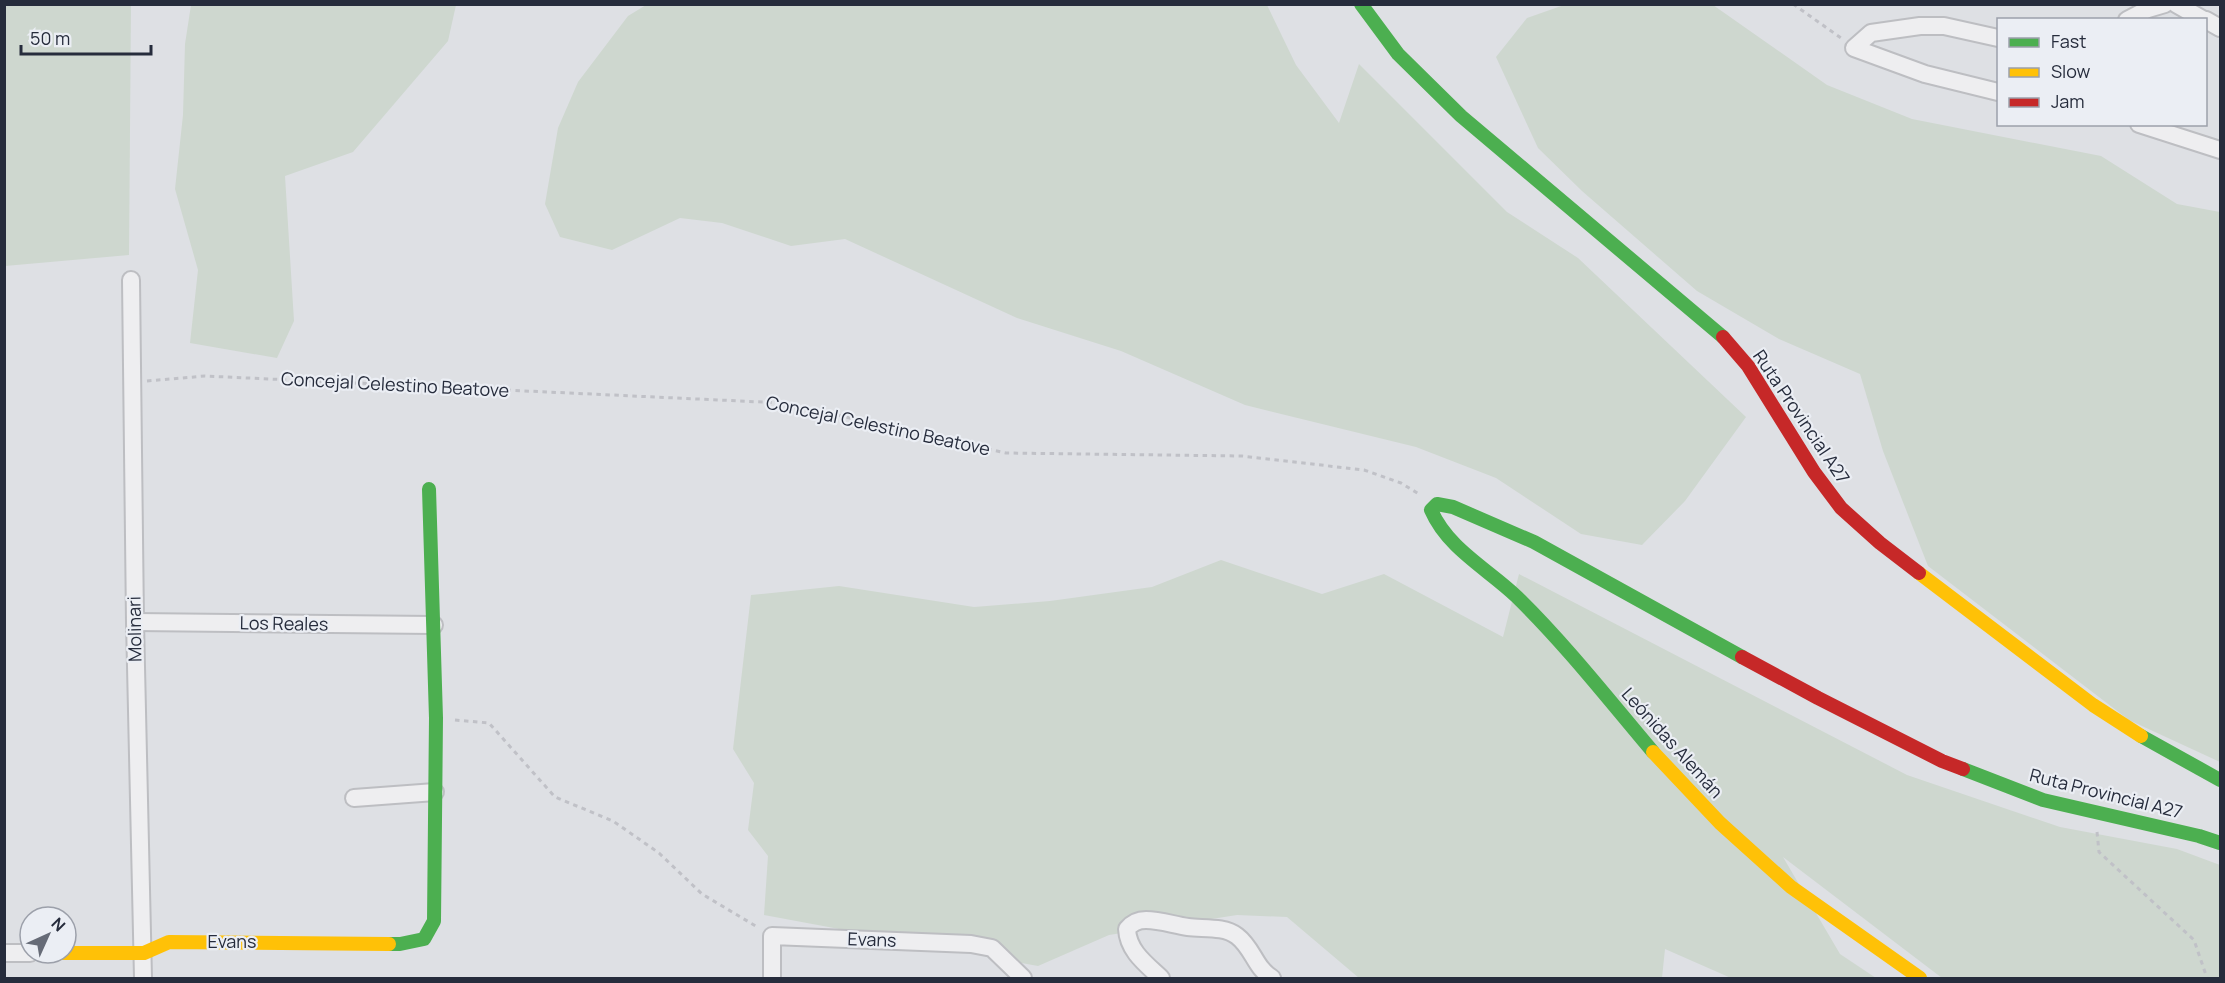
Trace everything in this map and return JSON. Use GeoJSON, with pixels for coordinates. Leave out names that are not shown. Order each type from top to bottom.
{"type":"FeatureCollection","features":[{"type":"Feature","properties":{"kind":"street","name":"Ruta Provincial A27"},"geometry":{"type":"LineString","coordinates":[[1361,4],[1398,54],[1461,116],[1720,334],[1748,366],[1814,472],[1841,508],[1880,543],[2093,705],[2137,734],[2220,780]]}},
{"type":"Feature","properties":{"kind":"street"},"geometry":{"type":"LineString","coordinates":[[2131,18],[2148,9],[2165,4]]}},
{"type":"Feature","properties":{"kind":"street"},"geometry":{"type":"LineString","coordinates":[[2176,4],[2201,18]]}},
{"type":"Feature","properties":{"kind":"street"},"geometry":{"type":"LineString","coordinates":[[1997,38],[1944,26],[1920,26],[1871,33],[1854,48],[1925,74],[1997,92]]}},
{"type":"Feature","properties":{"kind":"street"},"geometry":{"type":"LineString","coordinates":[[2145,126],[2220,150]]}},
{"type":"Feature","properties":{"kind":"street","name":"Molinari"},"geometry":{"type":"LineString","coordinates":[[131,280],[135,622],[143,978]]}},
{"type":"Feature","properties":{"kind":"street"},"geometry":{"type":"LineString","coordinates":[[354,798],[435,792],[436,718],[429,489]]}},
{"type":"Feature","properties":{"kind":"street","name":"Ruta Provincial A27"},"geometry":{"type":"LineString","coordinates":[[1437,504],[1453,507],[1488,520],[1534,542],[1818,698],[1942,761],[2043,800],[2220,843]]}},
{"type":"Feature","properties":{"kind":"street","name":"Leónidas Alemán"},"geometry":{"type":"LineString","coordinates":[[1437,504],[1431,510],[1437,524],[1465,554],[1516,596],[1574,658],[1653,753],[1720,823],[1791,888],[1920,978]]}},
{"type":"Feature","properties":{"kind":"street","name":"Los Reales"},"geometry":{"type":"LineString","coordinates":[[135,622],[434,625]]}},
{"type":"Feature","properties":{"kind":"street","name":"Evans"},"geometry":{"type":"LineString","coordinates":[[78,953],[144,953],[169,942],[400,944],[424,939],[434,921],[435,792]]}},
{"type":"Feature","properties":{"kind":"street"},"geometry":{"type":"LineString","coordinates":[[1161,978],[1137,955],[1127,940],[1127,929],[1132,922],[1145,920],[1220,929],[1236,935],[1248,946],[1262,972],[1272,978]]}},
{"type":"Feature","properties":{"kind":"street"},"geometry":{"type":"LineString","coordinates":[[772,936],[772,978]]}},
{"type":"Feature","properties":{"kind":"street","name":"Evans"},"geometry":{"type":"LineString","coordinates":[[772,936],[971,944],[992,948],[1023,978]]}},
{"type":"Feature","properties":{"kind":"path"},"geometry":{"type":"LineString","coordinates":[[1793,4],[1854,48]]}},
{"type":"Feature","properties":{"kind":"path","name":"Concejal Celestino Beatove"},"geometry":{"type":"LineString","coordinates":[[131,382],[205,376],[783,403],[1006,453],[1242,456],[1364,470],[1401,483],[1437,504]]}},
{"type":"Feature","properties":{"kind":"path"},"geometry":{"type":"LineString","coordinates":[[436,718],[489,723],[555,798],[613,821],[659,853],[702,894],[772,936]]}},
{"type":"Feature","properties":{"kind":"path"},"geometry":{"type":"LineString","coordinates":[[2095,812],[2099,852],[2194,940],[2207,978]]}},
{"type":"Feature","properties":{"kind":"shaded area"},"geometry":{"type":"Polygon","coordinates":[[[4,5],[131,5],[129,255],[5,266],[4,5]]]}},
{"type":"Feature","properties":{"kind":"shaded area"},"geometry":{"type":"Polygon","coordinates":[[[191,5],[456,5],[448,41],[353,152],[285,176],[294,321],[277,358],[190,343],[198,270],[175,189],[183,115],[185,44],[191,5]]]}},
{"type":"Feature","properties":{"kind":"shaded area"},"geometry":{"type":"Polygon","coordinates":[[[646,5],[1267,5],[1296,65],[1339,123],[1359,64],[1507,212],[1578,258],[1746,417],[1685,501],[1642,545],[1581,534],[1496,478],[1416,447],[1245,405],[1121,351],[1017,318],[845,239],[791,246],[722,223],[680,218],[612,250],[560,237],[545,204],[558,128],[578,82],[628,16],[646,5]]]}},
{"type":"Feature","properties":{"kind":"shaded area"},"geometry":{"type":"Polygon","coordinates":[[[1564,5],[1713,5],[1827,85],[1912,119],[2101,156],[2177,204],[2220,212],[2220,762],[2129,720],[1928,566],[1883,451],[1860,374],[1779,339],[1697,291],[1582,191],[1538,148],[1496,57],[1527,18],[1564,5]]]}},
{"type":"Feature","properties":{"kind":"shaded area"},"geometry":{"type":"Polygon","coordinates":[[[1221,560],[1322,594],[1384,574],[1503,637],[1519,574],[1907,775],[2060,827],[2177,849],[2220,865],[2220,978],[1942,978],[1783,857],[1840,954],[1876,978],[1731,978],[1665,949],[1662,978],[1359,978],[1287,917],[1237,915],[1109,935],[1038,966],[764,915],[768,856],[748,830],[754,783],[733,749],[751,595],[839,586],[974,607],[1050,601],[1152,587],[1221,560]]]}},
{"type":"Feature","properties":{"kind":"traffic: fast"},"geometry":{"type":"LineString","coordinates":[[1361,4],[1398,54],[1461,116],[1723,337]]}},
{"type":"Feature","properties":{"kind":"traffic: fast"},"geometry":{"type":"LineString","coordinates":[[389,944],[424,939],[434,921],[436,718],[429,489]]}},
{"type":"Feature","properties":{"kind":"traffic: fast"},"geometry":{"type":"LineString","coordinates":[[1653,752],[1553,634],[1517,597],[1458,547],[1438,524],[1431,510],[1437,504],[1453,507],[1534,542],[1742,657]]}},
{"type":"Feature","properties":{"kind":"traffic: fast"},"geometry":{"type":"LineString","coordinates":[[2141,736],[2220,780]]}},
{"type":"Feature","properties":{"kind":"traffic: fast"},"geometry":{"type":"LineString","coordinates":[[1963,769],[2043,800],[2199,836],[2220,843]]}},
{"type":"Feature","properties":{"kind":"traffic: slow"},"geometry":{"type":"LineString","coordinates":[[1919,573],[2093,705],[2141,736]]}},
{"type":"Feature","properties":{"kind":"traffic: slow"},"geometry":{"type":"LineString","coordinates":[[1653,752],[1720,823],[1791,887],[1920,978]]}},
{"type":"Feature","properties":{"kind":"traffic: slow"},"geometry":{"type":"LineString","coordinates":[[78,953],[144,953],[169,942],[389,944]]}},
{"type":"Feature","properties":{"kind":"traffic: jam"},"geometry":{"type":"LineString","coordinates":[[1723,337],[1748,366],[1814,472],[1841,508],[1880,543],[1919,573]]}},
{"type":"Feature","properties":{"kind":"traffic: jam"},"geometry":{"type":"LineString","coordinates":[[1742,657],[1942,761],[1963,769]]}}]}
